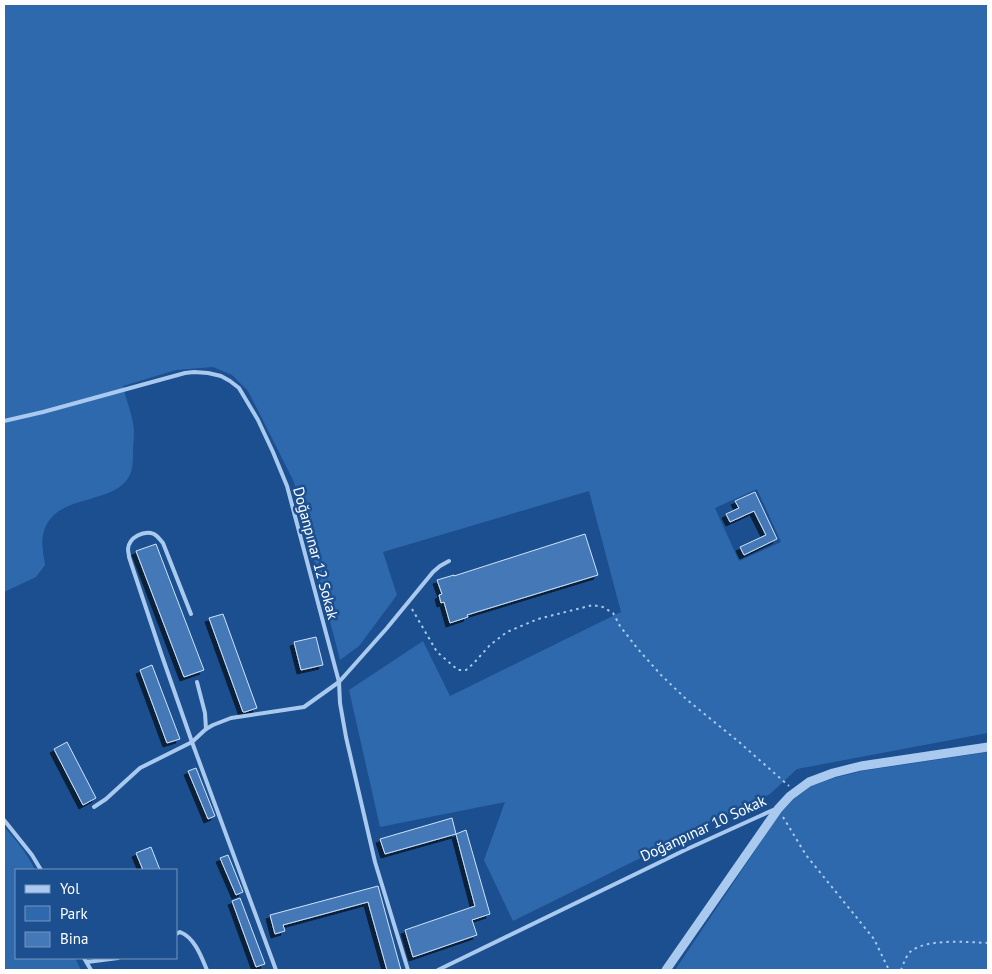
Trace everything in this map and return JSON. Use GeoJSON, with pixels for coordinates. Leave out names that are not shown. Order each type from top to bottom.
{"type":"FeatureCollection","features":[{"type":"Feature","properties":{"kind":"street","name":"Doğanpınar 10 Sokak"},"geometry":{"type":"LineString","coordinates":[[778,808],[795,792],[818,778],[861,766],[988,747]]}},
{"type":"Feature","properties":{"kind":"street"},"geometry":{"type":"LineString","coordinates":[[666,970],[778,808]]}},
{"type":"Feature","properties":{"kind":"lane","name":"Doğanpınar 12 Sokak"},"geometry":{"type":"LineString","coordinates":[[4,421],[185,373],[208,373],[221,376],[239,388],[258,420],[287,486],[339,682],[340,703],[346,737],[376,862],[408,970]]}},
{"type":"Feature","properties":{"kind":"lane"},"geometry":{"type":"LineString","coordinates":[[191,614],[160,538],[150,533],[136,536],[131,540],[128,548],[129,557],[192,742],[276,970]]}},
{"type":"Feature","properties":{"kind":"lane"},"geometry":{"type":"LineString","coordinates":[[94,807],[106,799],[140,768],[192,742],[213,725],[231,718],[304,707],[339,682],[433,572],[449,561]]}},
{"type":"Feature","properties":{"kind":"lane"},"geometry":{"type":"LineString","coordinates":[[197,682],[205,713],[206,729]]}},
{"type":"Feature","properties":{"kind":"lane","name":"Doğanpınar 10 Sokak"},"geometry":{"type":"LineString","coordinates":[[438,970],[685,850],[778,808]]}},
{"type":"Feature","properties":{"kind":"lane"},"geometry":{"type":"LineString","coordinates":[[4,820],[32,855],[40,869]]}},
{"type":"Feature","properties":{"kind":"lane"},"geometry":{"type":"LineString","coordinates":[[178,933],[187,935],[200,954],[206,970]]}},
{"type":"Feature","properties":{"kind":"lane"},"geometry":{"type":"LineString","coordinates":[[91,970],[86,960],[102,959]]}},
{"type":"Feature","properties":{"kind":"path"},"geometry":{"type":"LineString","coordinates":[[408,603],[438,652],[458,670],[466,670],[490,645],[507,632],[538,619],[593,605],[603,607],[613,613],[620,626],[637,648],[686,700],[739,742],[795,792]]}},
{"type":"Feature","properties":{"kind":"path"},"geometry":{"type":"LineString","coordinates":[[778,808],[806,855],[874,939],[889,970]]}},
{"type":"Feature","properties":{"kind":"path"},"geometry":{"type":"LineString","coordinates":[[901,970],[908,953],[918,947],[950,941],[988,943]]}},
{"type":"Feature","properties":{"kind":"green space"},"geometry":{"type":"Polygon","coordinates":[[[4,4],[988,4],[988,733],[797,769],[770,794],[513,921],[484,860],[505,802],[380,827],[349,690],[423,641],[450,696],[621,612],[589,491],[383,552],[397,595],[359,646],[340,660],[294,482],[248,391],[232,375],[213,367],[176,370],[123,386],[134,430],[131,472],[124,483],[113,491],[59,511],[49,521],[43,535],[42,546],[45,565],[36,577],[4,592],[4,4]],[[757,489],[715,508],[739,561],[781,542],[757,489]]]}},
{"type":"Feature","properties":{"kind":"green space"},"geometry":{"type":"Polygon","coordinates":[[[988,752],[988,970],[675,970],[781,812],[811,786],[862,771],[988,752]]]}},
{"type":"Feature","properties":{"kind":"green space"},"geometry":{"type":"Polygon","coordinates":[[[4,827],[21,847],[34,869],[15,869],[15,959],[76,959],[81,970],[4,970],[4,827]]]}},
{"type":"Feature","properties":{"kind":"building"},"geometry":{"type":"Polygon","coordinates":[[[755,492],[777,539],[744,555],[740,547],[766,535],[754,511],[730,522],[726,514],[739,508],[735,501],[755,492]]]}},
{"type":"Feature","properties":{"kind":"building"},"geometry":{"type":"Polygon","coordinates":[[[585,534],[598,575],[467,615],[468,617],[450,623],[444,602],[441,603],[439,595],[442,594],[437,580],[585,534]]]}},
{"type":"Feature","properties":{"kind":"building"},"geometry":{"type":"Polygon","coordinates":[[[156,544],[204,670],[184,677],[136,551],[156,544]]]}},
{"type":"Feature","properties":{"kind":"building"},"geometry":{"type":"Polygon","coordinates":[[[223,614],[257,708],[245,712],[243,712],[209,618],[223,614]]]}},
{"type":"Feature","properties":{"kind":"building"},"geometry":{"type":"Polygon","coordinates":[[[316,637],[323,665],[301,670],[294,642],[316,637]]]}},
{"type":"Feature","properties":{"kind":"building"},"geometry":{"type":"Polygon","coordinates":[[[152,665],[180,739],[167,743],[140,670],[152,665]]]}},
{"type":"Feature","properties":{"kind":"building"},"geometry":{"type":"Polygon","coordinates":[[[67,742],[96,798],[83,805],[54,749],[67,742]]]}},
{"type":"Feature","properties":{"kind":"building"},"geometry":{"type":"Polygon","coordinates":[[[196,768],[215,816],[208,819],[188,771],[196,768]]]}},
{"type":"Feature","properties":{"kind":"building"},"geometry":{"type":"Polygon","coordinates":[[[452,818],[456,834],[385,854],[380,839],[452,818]]]}},
{"type":"Feature","properties":{"kind":"building"},"geometry":{"type":"Polygon","coordinates":[[[466,830],[490,914],[472,920],[477,935],[413,957],[405,930],[475,906],[456,834],[466,830]]]}},
{"type":"Feature","properties":{"kind":"building"},"geometry":{"type":"Polygon","coordinates":[[[151,847],[160,869],[143,869],[136,853],[151,847]]]}},
{"type":"Feature","properties":{"kind":"building"},"geometry":{"type":"Polygon","coordinates":[[[228,855],[243,892],[236,895],[220,858],[228,855]]]}},
{"type":"Feature","properties":{"kind":"building"},"geometry":{"type":"Polygon","coordinates":[[[378,886],[401,970],[387,970],[368,902],[283,925],[285,931],[275,934],[270,915],[378,886]]]}},
{"type":"Feature","properties":{"kind":"building"},"geometry":{"type":"Polygon","coordinates":[[[240,898],[265,964],[256,967],[232,901],[240,898]]]}}]}
